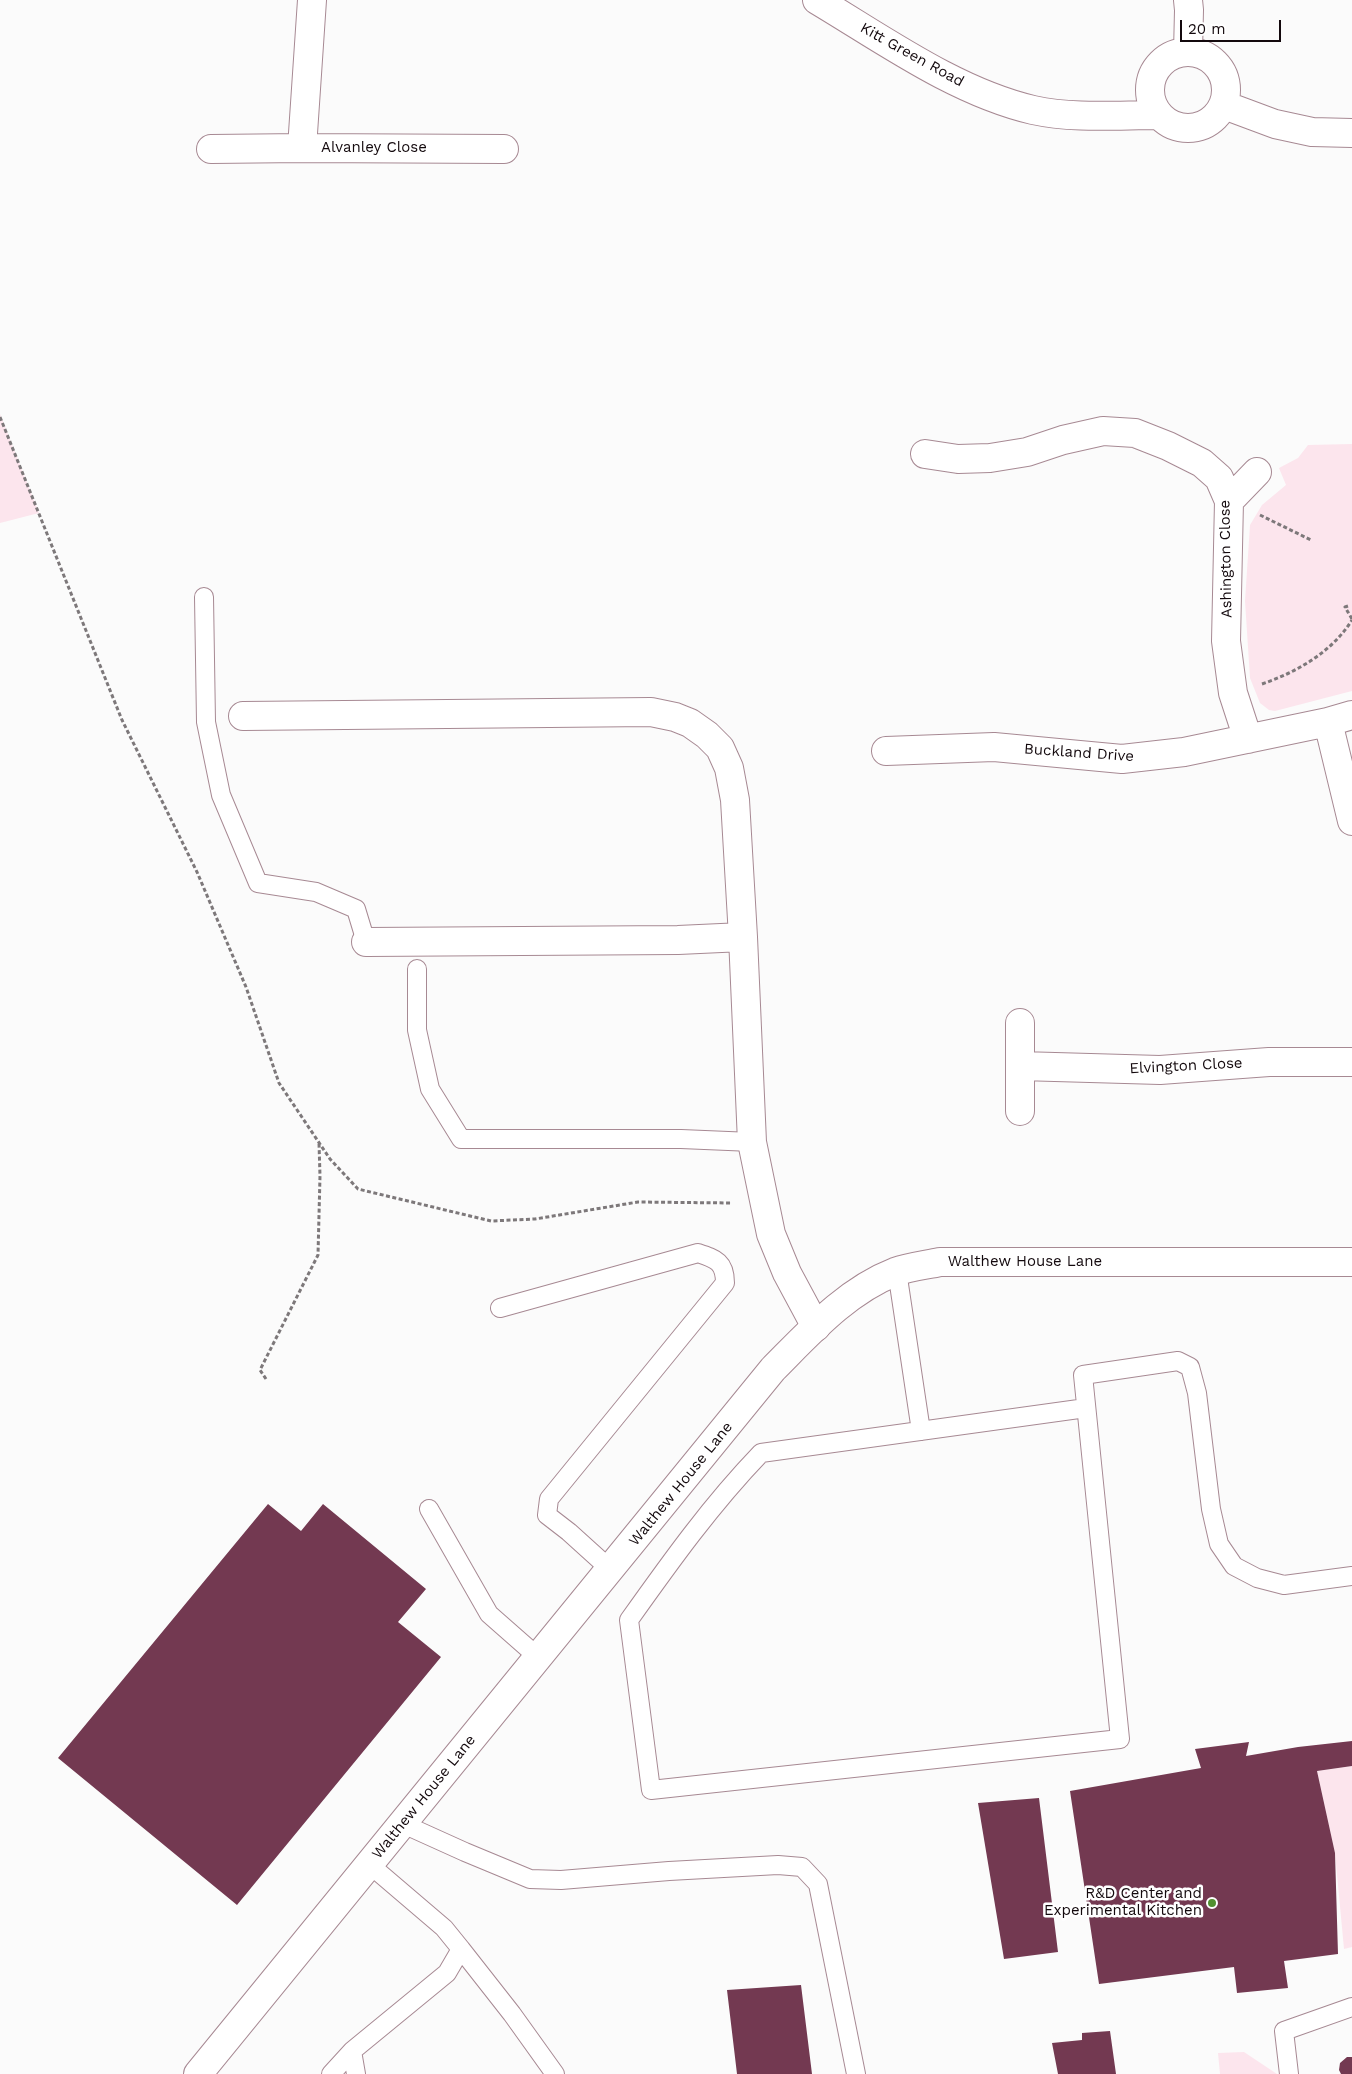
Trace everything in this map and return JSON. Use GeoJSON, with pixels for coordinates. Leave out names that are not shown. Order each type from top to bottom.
{"type":"FeatureCollection","features":[{"type":"Feature","properties":{"kind":"street","name":"Alvanley Close"},"geometry":{"type":"LineString","coordinates":[[312,0],[302,148],[504,149]]}},
{"type":"Feature","properties":{"kind":"street","name":"Kitt Green Road"},"geometry":{"type":"LineString","coordinates":[[816,0],[950,79],[1000,100],[1033,110],[1061,114],[1159,115]]}},
{"type":"Feature","properties":{"kind":"street"},"geometry":{"type":"LineString","coordinates":[[1188,0],[1188,52]]}},
{"type":"Feature","properties":{"kind":"street"},"geometry":{"type":"LineString","coordinates":[[1188,52],[1205,56],[1215,62],[1222,71],[1226,82],[1224,105],[1217,116],[1207,124],[1194,128],[1181,128],[1169,123],[1159,115],[1153,105],[1150,93],[1154,71],[1162,62],[1172,55],[1188,52]]}},
{"type":"Feature","properties":{"kind":"street"},"geometry":{"type":"LineString","coordinates":[[1224,105],[1275,124],[1312,132],[1352,133]]}},
{"type":"Feature","properties":{"kind":"street"},"geometry":{"type":"LineString","coordinates":[[212,150],[302,148]]}},
{"type":"Feature","properties":{"kind":"street","name":"Ashington Close"},"geometry":{"type":"LineString","coordinates":[[925,454],[958,459],[990,458],[1027,452],[1063,440],[1103,431],[1135,433],[1168,446],[1202,463],[1219,478],[1229,501],[1226,641],[1233,693],[1248,739]]}},
{"type":"Feature","properties":{"kind":"street"},"geometry":{"type":"LineString","coordinates":[[1229,501],[1258,472]]}},
{"type":"Feature","properties":{"kind":"street"},"geometry":{"type":"LineString","coordinates":[[243,716],[651,712],[690,723],[707,735],[720,748],[729,768],[735,800],[752,1142],[771,1234],[787,1274],[816,1327]]}},
{"type":"Feature","properties":{"kind":"street","name":"Buckland Drive"},"geometry":{"type":"LineString","coordinates":[[886,751],[994,747],[1122,759],[1184,752],[1340,718],[1352,821]]}},
{"type":"Feature","properties":{"kind":"street"},"geometry":{"type":"LineString","coordinates":[[366,942],[678,940],[743,937]]}},
{"type":"Feature","properties":{"kind":"street"},"geometry":{"type":"LineString","coordinates":[[1020,1023],[1020,1111]]}},
{"type":"Feature","properties":{"kind":"street","name":"Elvington Close"},"geometry":{"type":"LineString","coordinates":[[1020,1066],[1160,1070],[1268,1062],[1352,1062]]}},
{"type":"Feature","properties":{"kind":"street","name":"Walthew House Lane"},"geometry":{"type":"LineString","coordinates":[[198,2074],[611,1570],[773,1369],[816,1327],[855,1295],[897,1271],[940,1262],[1352,1262]]}},
{"type":"Feature","properties":{"kind":"lane"},"geometry":{"type":"LineString","coordinates":[[204,596],[206,722],[221,795],[258,884],[316,892],[356,909],[366,942]]}},
{"type":"Feature","properties":{"kind":"lane"},"geometry":{"type":"LineString","coordinates":[[417,969],[417,1030],[430,1089],[461,1139],[752,1142]]}},
{"type":"Feature","properties":{"kind":"lane"},"geometry":{"type":"LineString","coordinates":[[500,1308],[698,1253],[716,1259],[726,1271],[726,1283],[549,1499],[547,1515],[611,1570]]}},
{"type":"Feature","properties":{"kind":"lane"},"geometry":{"type":"LineString","coordinates":[[897,1271],[922,1431]]}},
{"type":"Feature","properties":{"kind":"lane"},"geometry":{"type":"LineString","coordinates":[[1086,1408],[762,1453],[736,1480],[687,1538],[629,1620],[651,1790],[1120,1739],[1083,1375],[1178,1362],[1190,1367],[1197,1392],[1210,1508],[1219,1544],[1234,1566],[1257,1578],[1284,1585],[1352,1576]]}},
{"type":"Feature","properties":{"kind":"lane"},"geometry":{"type":"LineString","coordinates":[[429,1509],[488,1614],[539,1658]]}},
{"type":"Feature","properties":{"kind":"lane"},"geometry":{"type":"LineString","coordinates":[[403,1824],[530,1879],[561,1880],[669,1871],[778,1865],[802,1867],[818,1884],[856,2074]]}},
{"type":"Feature","properties":{"kind":"lane"},"geometry":{"type":"LineString","coordinates":[[370,1864],[444,1928],[512,2014],[555,2074]]}},
{"type":"Feature","properties":{"kind":"lane"},"geometry":{"type":"LineString","coordinates":[[331,2074],[352,2051],[447,1973],[461,1949]]}},
{"type":"Feature","properties":{"kind":"lane"},"geometry":{"type":"LineString","coordinates":[[1289,2074],[1284,2031],[1352,2008]]}},
{"type":"Feature","properties":{"kind":"lane"},"geometry":{"type":"LineString","coordinates":[[352,2051],[356,2074]]}},
{"type":"Feature","properties":{"kind":"path"},"geometry":{"type":"LineString","coordinates":[[0,417],[122,720],[197,872],[246,987],[279,1084],[330,1159],[358,1189],[491,1221],[535,1219],[638,1202],[764,1203]]}},
{"type":"Feature","properties":{"kind":"path"},"geometry":{"type":"LineString","coordinates":[[1229,501],[1311,540]]}},
{"type":"Feature","properties":{"kind":"path"},"geometry":{"type":"LineString","coordinates":[[1233,693],[1282,677],[1313,660],[1345,631],[1352,620],[1345,607],[1348,606]]}},
{"type":"Feature","properties":{"kind":"path"},"geometry":{"type":"LineString","coordinates":[[266,1379],[260,1370],[318,1255],[319,1142]]}},
{"type":"Feature","properties":{"kind":"shaded area"},"geometry":{"type":"Polygon","coordinates":[[[0,414],[39,513],[0,523],[0,414]]]}},
{"type":"Feature","properties":{"kind":"shaded area"},"geometry":{"type":"Polygon","coordinates":[[[1352,444],[1352,691],[1275,711],[1269,710],[1260,703],[1250,678],[1245,601],[1250,525],[1262,505],[1286,485],[1279,468],[1298,458],[1308,445],[1352,444]]]}},
{"type":"Feature","properties":{"kind":"shaded area"},"geometry":{"type":"Polygon","coordinates":[[[1352,1766],[1352,1947],[1344,1949],[1335,1853],[1317,1771],[1352,1766]]]}},
{"type":"Feature","properties":{"kind":"shaded area"},"geometry":{"type":"Polygon","coordinates":[[[1244,2052],[1277,2074],[1220,2074],[1218,2053],[1244,2052]]]}},
{"type":"Feature","properties":{"kind":"building"},"geometry":{"type":"Polygon","coordinates":[[[268,1504],[301,1531],[323,1504],[426,1589],[398,1622],[441,1657],[237,1905],[58,1758],[268,1504]]]}},
{"type":"Feature","properties":{"kind":"building","name":"R&D Center and Experimental Kitchen"},"geometry":{"type":"Polygon","coordinates":[[[1352,1741],[1352,1766],[1317,1771],[1335,1853],[1338,1954],[1284,1961],[1288,1988],[1237,1993],[1234,1967],[1099,1984],[1070,1791],[1201,1768],[1195,1749],[1249,1742],[1246,1756],[1298,1747],[1352,1741]]]}},
{"type":"Feature","properties":{"kind":"building"},"geometry":{"type":"Polygon","coordinates":[[[1039,1798],[1058,1952],[1004,1959],[978,1803],[1039,1798]]]}},
{"type":"Feature","properties":{"kind":"building"},"geometry":{"type":"Polygon","coordinates":[[[801,1985],[812,2074],[737,2074],[727,1990],[801,1985]]]}},
{"type":"Feature","properties":{"kind":"building"},"geometry":{"type":"Polygon","coordinates":[[[1110,2031],[1116,2074],[1058,2074],[1052,2043],[1082,2040],[1082,2033],[1110,2031]]]}},
{"type":"Feature","properties":{"kind":"building"},"geometry":{"type":"Polygon","coordinates":[[[1347,2057],[1352,2057],[1352,2074],[1341,2074],[1339,2070],[1340,2063],[1347,2057]]]}},
{"type":"Feature","properties":{"kind":"place","name":"R&D Center and Experimental Kitchen"},"geometry":{"type":"Point","coordinates":[1212,1903]}}]}
